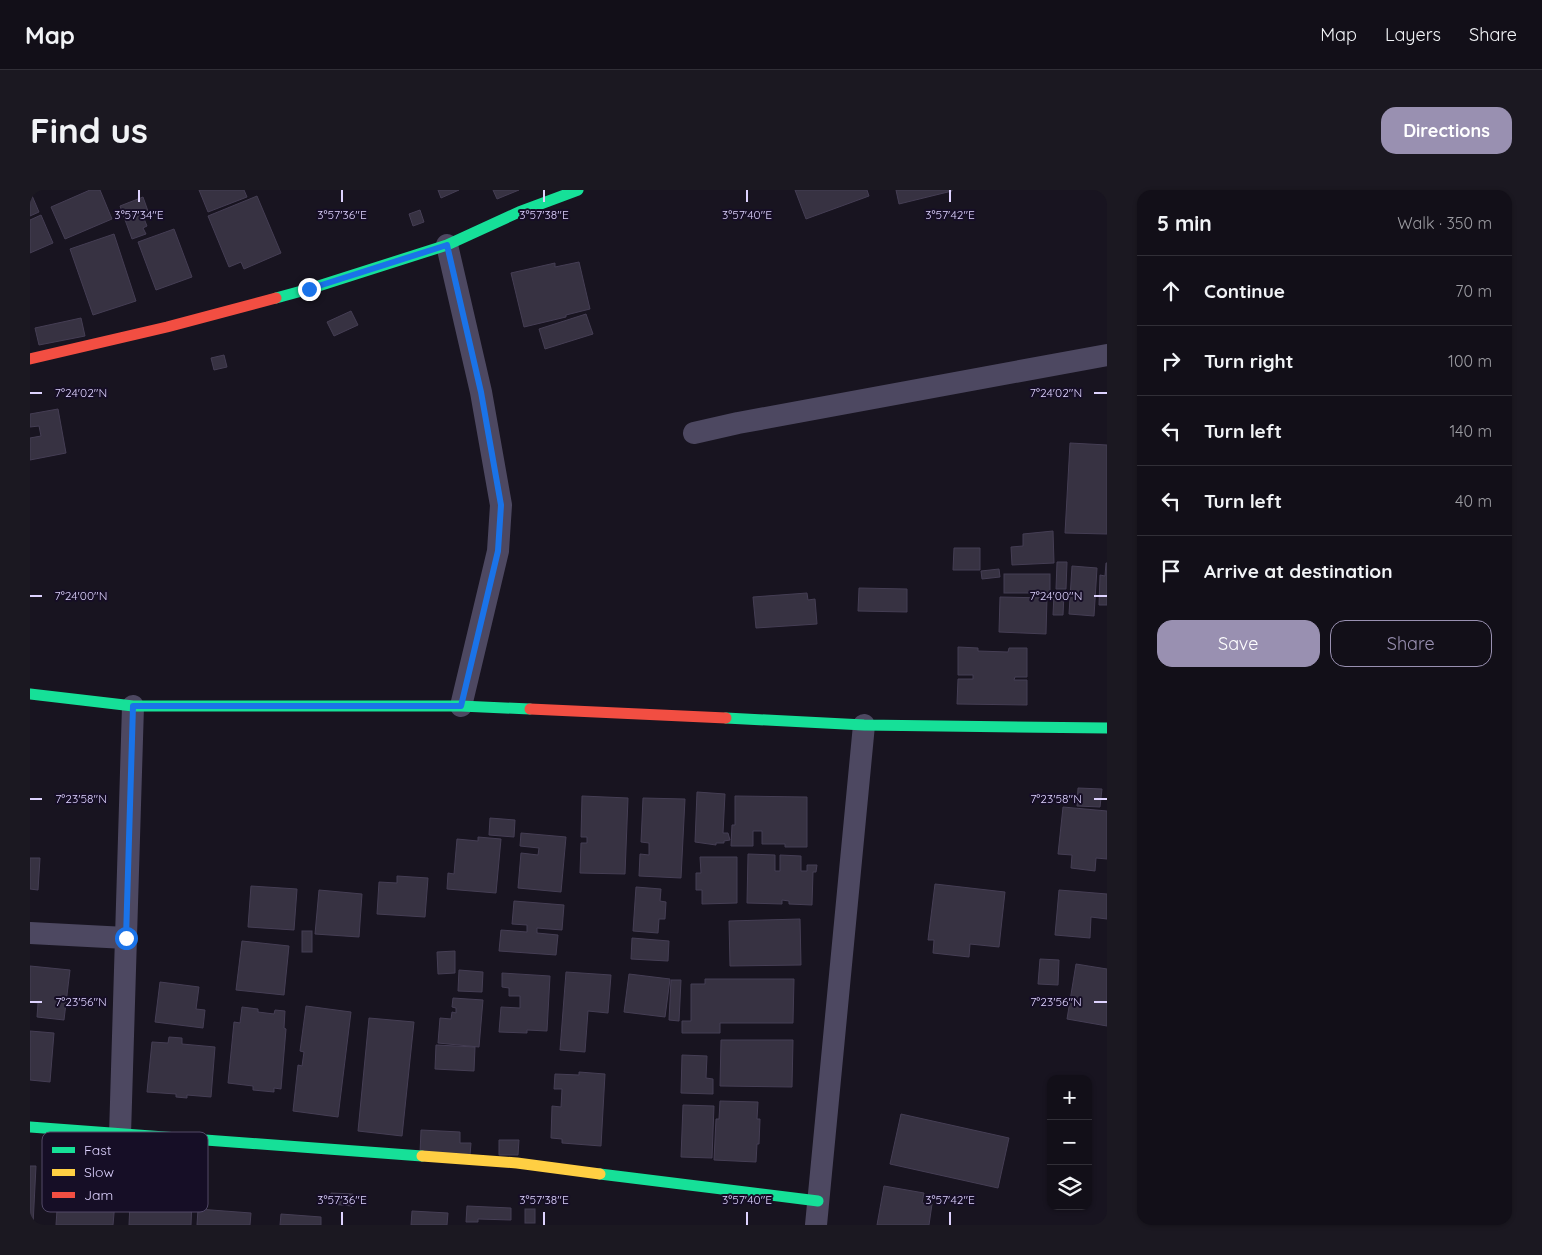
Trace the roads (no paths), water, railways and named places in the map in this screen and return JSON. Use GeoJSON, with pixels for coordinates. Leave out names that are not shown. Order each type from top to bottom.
{"type":"FeatureCollection","features":[{"type":"Feature","properties":{"kind":"street"},"geometry":{"type":"LineString","coordinates":[[30,359],[168,327],[299,291],[447,245],[519,212],[578,190]]}},
{"type":"Feature","properties":{"kind":"street"},"geometry":{"type":"LineString","coordinates":[[447,245],[481,392],[501,505],[498,551],[461,706]]}},
{"type":"Feature","properties":{"kind":"street"},"geometry":{"type":"LineString","coordinates":[[694,433],[748,421],[1107,355]]}},
{"type":"Feature","properties":{"kind":"street"},"geometry":{"type":"LineString","coordinates":[[30,694],[133,706],[461,706],[864,725],[1107,728]]}},
{"type":"Feature","properties":{"kind":"street"},"geometry":{"type":"LineString","coordinates":[[120,1132],[133,706]]}},
{"type":"Feature","properties":{"kind":"street"},"geometry":{"type":"LineString","coordinates":[[816,1225],[864,725]]}},
{"type":"Feature","properties":{"kind":"street"},"geometry":{"type":"LineString","coordinates":[[30,933],[126,938]]}},
{"type":"Feature","properties":{"kind":"street"},"geometry":{"type":"LineString","coordinates":[[30,1127],[86,1132]]}},
{"type":"Feature","properties":{"kind":"street"},"geometry":{"type":"LineString","coordinates":[[208,1141],[517,1163],[818,1201]]}}]}
